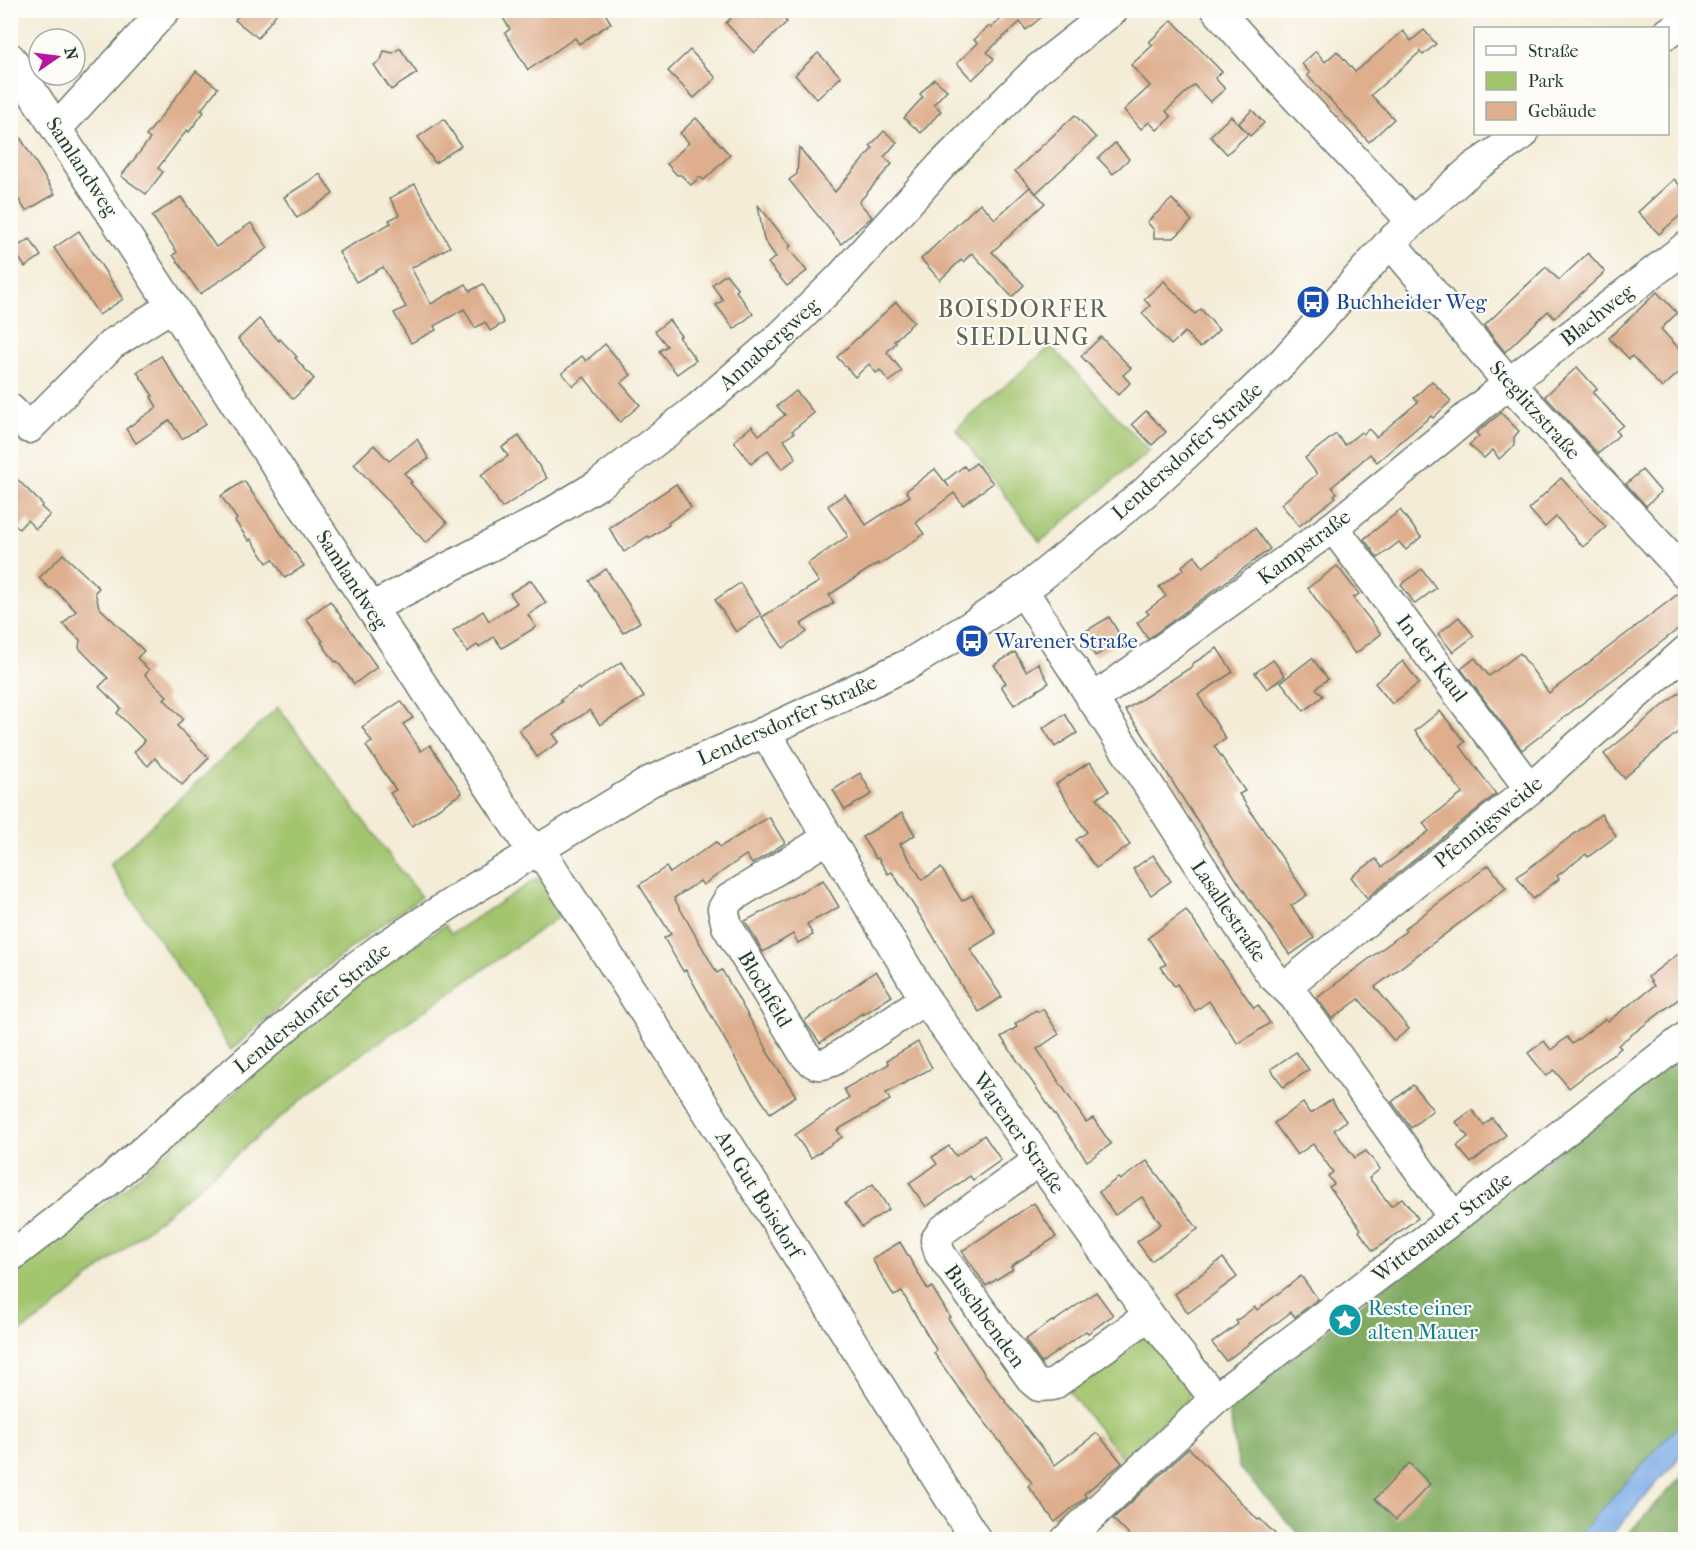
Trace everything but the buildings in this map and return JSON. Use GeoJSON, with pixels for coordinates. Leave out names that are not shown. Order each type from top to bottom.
{"type":"FeatureCollection","features":[{"type":"Feature","properties":{"kind":"street"},"geometry":{"type":"LineString","coordinates":[[57,128],[165,10]]}},
{"type":"Feature","properties":{"kind":"street","name":"Annabergweg"},"geometry":{"type":"LineString","coordinates":[[371,608],[538,521],[598,485],[698,408],[781,336],[832,286],[941,166],[1038,69],[1113,10]]}},
{"type":"Feature","properties":{"kind":"street"},"geometry":{"type":"LineString","coordinates":[[1217,10],[1266,65],[1402,230]]}},
{"type":"Feature","properties":{"kind":"street"},"geometry":{"type":"LineString","coordinates":[[1669,32],[1686,21]]}},
{"type":"Feature","properties":{"kind":"street","name":"Samlandweg"},"geometry":{"type":"LineString","coordinates":[[10,58],[523,837],[537,850]]}},
{"type":"Feature","properties":{"kind":"street","name":"Lendersdorfer Straße"},"geometry":{"type":"LineString","coordinates":[[10,1257],[111,1179],[349,972],[382,948],[475,888],[651,781],[765,732],[909,664],[1023,591],[1135,501],[1209,434],[1284,361],[1402,230],[1473,168],[1522,135]]}},
{"type":"Feature","properties":{"kind":"street","name":"Steglitzstraße"},"geometry":{"type":"LineString","coordinates":[[1402,230],[1401,255],[1509,383],[1686,574]]}},
{"type":"Feature","properties":{"kind":"street","name":"Blachweg"},"geometry":{"type":"LineString","coordinates":[[1509,383],[1686,247]]}},
{"type":"Feature","properties":{"kind":"street"},"geometry":{"type":"LineString","coordinates":[[10,409],[29,428],[112,344],[172,306]]}},
{"type":"Feature","properties":{"kind":"street","name":"Kampstraße"},"geometry":{"type":"LineString","coordinates":[[1092,700],[1333,526],[1509,383]]}},
{"type":"Feature","properties":{"kind":"street","name":"In der Kaul"},"geometry":{"type":"LineString","coordinates":[[1333,526],[1530,789]]}},
{"type":"Feature","properties":{"kind":"street","name":"Lasallestraße"},"geometry":{"type":"LineString","coordinates":[[1023,591],[1260,958],[1271,974],[1294,996],[1454,1218]]}},
{"type":"Feature","properties":{"kind":"street","name":"Pfennigsweide"},"geometry":{"type":"LineString","coordinates":[[1285,987],[1530,789],[1686,651]]}},
{"type":"Feature","properties":{"kind":"street","name":"Warener Straße"},"geometry":{"type":"LineString","coordinates":[[765,732],[925,999],[1149,1315],[1215,1399]]}},
{"type":"Feature","properties":{"kind":"street","name":"Blochfeld"},"geometry":{"type":"LineString","coordinates":[[828,838],[729,899],[723,909],[727,926],[803,1052],[816,1064],[832,1061],[925,999]]}},
{"type":"Feature","properties":{"kind":"street","name":"An Gut Boisdorf"},"geometry":{"type":"LineString","coordinates":[[537,850],[549,864],[658,1033],[976,1539]]}},
{"type":"Feature","properties":{"kind":"street","name":"Wittenauer Straße"},"geometry":{"type":"LineString","coordinates":[[1066,1539],[1215,1399],[1454,1218],[1686,1037]]}},
{"type":"Feature","properties":{"kind":"street","name":"Buschbenden"},"geometry":{"type":"LineString","coordinates":[[1038,1161],[943,1230],[936,1240],[940,1254],[1033,1381],[1040,1386],[1053,1385],[1149,1315]]}},
{"type":"Feature","properties":{"kind":"green space"},"geometry":{"type":"Polygon","coordinates":[[[1051,346],[1149,451],[1040,542],[956,429],[1051,346]]]}},
{"type":"Feature","properties":{"kind":"green space"},"geometry":{"type":"Polygon","coordinates":[[[278,707],[421,897],[306,983],[231,1050],[110,864],[278,707]]]}},
{"type":"Feature","properties":{"kind":"green space"},"geometry":{"type":"Polygon","coordinates":[[[541,876],[564,913],[329,1077],[49,1312],[11,1338],[11,1275],[124,1189],[251,1078],[346,990],[445,925],[451,934],[541,876]]]}},
{"type":"Feature","properties":{"kind":"green space"},"geometry":{"type":"Polygon","coordinates":[[[1685,1054],[1685,1448],[1596,1539],[1303,1539],[1239,1468],[1228,1407],[1685,1054]]]}},
{"type":"Feature","properties":{"kind":"green space"},"geometry":{"type":"Polygon","coordinates":[[[1149,1334],[1189,1387],[1189,1396],[1122,1458],[1065,1387],[1136,1336],[1149,1334]]]}},
{"type":"Feature","properties":{"kind":"green space"},"geometry":{"type":"Polygon","coordinates":[[[1685,1473],[1685,1539],[1623,1539],[1685,1473]]]}},
{"type":"Feature","properties":{"kind":"water"},"geometry":{"type":"Polygon","coordinates":[[[1685,1418],[1685,1451],[1608,1539],[1576,1539],[1581,1532],[1685,1418]]]}},
{"type":"Feature","properties":{"kind":"place","name":"Buchheider Weg"},"geometry":{"type":"Point","coordinates":[1313,302]}},
{"type":"Feature","properties":{"kind":"place","name":"Warener Straße"},"geometry":{"type":"Point","coordinates":[972,641]}},
{"type":"Feature","properties":{"kind":"place","name":"Reste einer alten Mauer"},"geometry":{"type":"Point","coordinates":[1345,1320]}},
{"type":"Feature","properties":{"kind":"district","name":"BOISDORFER SIEDLUNG"},"geometry":{"type":"Point","coordinates":[1023,323]}}]}
